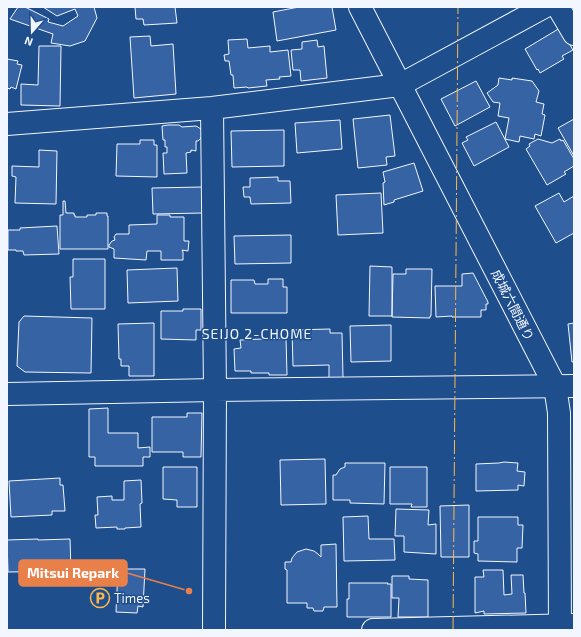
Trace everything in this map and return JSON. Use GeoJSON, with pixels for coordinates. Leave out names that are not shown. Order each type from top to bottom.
{"type":"FeatureCollection","features":[{"type":"Feature","properties":{"kind":"street","name":"成城六間通り"},"geometry":{"type":"LineString","coordinates":[[360,7],[409,104],[564,386],[559,413],[565,627]]}},
{"type":"Feature","properties":{"kind":"street"},"geometry":{"type":"LineString","coordinates":[[7,124],[212,108],[400,85],[544,7]]}},
{"type":"Feature","properties":{"kind":"street"},"geometry":{"type":"LineString","coordinates":[[558,7],[574,34]]}},
{"type":"Feature","properties":{"kind":"street"},"geometry":{"type":"LineString","coordinates":[[212,108],[215,390],[214,630]]}},
{"type":"Feature","properties":{"kind":"street"},"geometry":{"type":"LineString","coordinates":[[7,394],[564,386]]}},
{"type":"Feature","properties":{"kind":"street"},"geometry":{"type":"LineString","coordinates":[[373,630],[565,627]]}},
{"type":"Feature","properties":{"kind":"building"},"geometry":{"type":"Polygon","coordinates":[[[18,7],[25,7],[49,19],[48,22],[63,26],[78,16],[75,9],[57,16],[43,7],[94,7],[97,18],[85,41],[70,46],[51,43],[53,34],[10,19],[18,7]]]}},
{"type":"Feature","properties":{"kind":"building"},"geometry":{"type":"Polygon","coordinates":[[[135,7],[175,7],[177,23],[144,25],[143,19],[136,19],[135,7]]]}},
{"type":"Feature","properties":{"kind":"building"},"geometry":{"type":"Polygon","coordinates":[[[299,7],[332,7],[336,30],[277,41],[273,12],[299,7]]]}},
{"type":"Feature","properties":{"kind":"building"},"geometry":{"type":"Polygon","coordinates":[[[560,28],[573,50],[562,56],[564,59],[540,73],[525,49],[560,28]]]}},
{"type":"Feature","properties":{"kind":"building"},"geometry":{"type":"Polygon","coordinates":[[[150,36],[151,46],[173,44],[176,94],[134,98],[130,37],[150,36]]]}},
{"type":"Feature","properties":{"kind":"building"},"geometry":{"type":"Polygon","coordinates":[[[247,39],[248,48],[270,46],[270,52],[288,50],[291,76],[279,77],[280,79],[266,80],[267,86],[234,88],[233,75],[231,75],[229,61],[225,61],[224,55],[229,54],[228,40],[247,39]]]}},
{"type":"Feature","properties":{"kind":"building"},"geometry":{"type":"Polygon","coordinates":[[[317,40],[318,47],[324,46],[327,78],[301,81],[300,70],[293,70],[291,50],[302,49],[302,42],[317,40]]]}},
{"type":"Feature","properties":{"kind":"building"},"geometry":{"type":"Polygon","coordinates":[[[39,46],[61,46],[60,106],[21,105],[21,84],[38,85],[39,46]]]}},
{"type":"Feature","properties":{"kind":"building"},"geometry":{"type":"Polygon","coordinates":[[[7,59],[18,61],[17,64],[22,65],[16,89],[11,87],[10,89],[7,88],[7,59]]]}},
{"type":"Feature","properties":{"kind":"building"},"geometry":{"type":"Polygon","coordinates":[[[499,78],[532,81],[539,91],[536,102],[544,104],[542,114],[545,115],[541,136],[535,134],[534,139],[520,136],[519,142],[505,139],[509,118],[498,116],[500,103],[493,102],[487,93],[498,85],[499,78]]]}},
{"type":"Feature","properties":{"kind":"building"},"geometry":{"type":"Polygon","coordinates":[[[476,81],[490,107],[455,126],[441,99],[476,81]]]}},
{"type":"Feature","properties":{"kind":"building"},"geometry":{"type":"Polygon","coordinates":[[[390,115],[395,156],[386,157],[387,165],[358,168],[353,119],[390,115]]]}},
{"type":"Feature","properties":{"kind":"building"},"geometry":{"type":"Polygon","coordinates":[[[574,119],[574,156],[558,128],[574,119]]]}},
{"type":"Feature","properties":{"kind":"building"},"geometry":{"type":"Polygon","coordinates":[[[340,120],[342,149],[297,153],[295,123],[340,120]]]}},
{"type":"Feature","properties":{"kind":"building"},"geometry":{"type":"Polygon","coordinates":[[[496,122],[509,147],[474,166],[462,143],[468,140],[466,137],[496,122]]]}},
{"type":"Feature","properties":{"kind":"building"},"geometry":{"type":"Polygon","coordinates":[[[179,125],[182,127],[196,126],[201,129],[203,133],[201,138],[196,141],[196,151],[191,150],[191,152],[186,153],[187,173],[164,174],[163,153],[167,153],[167,147],[165,147],[165,140],[163,140],[162,126],[179,125]]]}},
{"type":"Feature","properties":{"kind":"building"},"geometry":{"type":"Polygon","coordinates":[[[284,130],[284,166],[232,167],[231,131],[284,130]]]}},
{"type":"Feature","properties":{"kind":"building"},"geometry":{"type":"Polygon","coordinates":[[[538,139],[552,143],[560,139],[561,141],[563,140],[574,159],[574,166],[564,172],[566,174],[547,185],[526,149],[530,146],[529,144],[538,139]]]}},
{"type":"Feature","properties":{"kind":"building"},"geometry":{"type":"Polygon","coordinates":[[[140,140],[154,140],[154,145],[157,145],[157,177],[116,176],[117,144],[140,144],[140,140]]]}},
{"type":"Feature","properties":{"kind":"building"},"geometry":{"type":"Polygon","coordinates":[[[39,150],[57,151],[56,204],[15,203],[16,177],[12,176],[12,166],[39,167],[39,150]]]}},
{"type":"Feature","properties":{"kind":"building"},"geometry":{"type":"Polygon","coordinates":[[[414,163],[423,191],[394,200],[394,202],[384,205],[383,183],[385,182],[383,172],[414,163]]]}},
{"type":"Feature","properties":{"kind":"building"},"geometry":{"type":"Polygon","coordinates":[[[278,177],[278,181],[290,181],[291,203],[251,204],[250,197],[244,197],[243,187],[250,187],[250,178],[278,177]]]}},
{"type":"Feature","properties":{"kind":"building"},"geometry":{"type":"Polygon","coordinates":[[[202,187],[203,213],[153,214],[152,188],[202,187]]]}},
{"type":"Feature","properties":{"kind":"building"},"geometry":{"type":"Polygon","coordinates":[[[381,193],[383,233],[338,235],[336,195],[381,193]]]}},
{"type":"Feature","properties":{"kind":"building"},"geometry":{"type":"Polygon","coordinates":[[[559,193],[564,202],[574,196],[574,233],[556,243],[535,206],[559,193]]]}},
{"type":"Feature","properties":{"kind":"building"},"geometry":{"type":"Polygon","coordinates":[[[63,201],[65,201],[66,213],[74,213],[75,217],[87,217],[87,215],[96,215],[96,213],[107,213],[108,249],[60,249],[60,215],[63,215],[63,201]]]}},
{"type":"Feature","properties":{"kind":"building"},"geometry":{"type":"Polygon","coordinates":[[[157,215],[184,217],[184,241],[189,241],[188,251],[182,250],[183,260],[161,260],[161,251],[147,251],[146,260],[114,258],[114,249],[109,247],[109,245],[115,240],[114,237],[116,234],[129,234],[129,225],[157,224],[157,215]]]}},
{"type":"Feature","properties":{"kind":"building"},"geometry":{"type":"Polygon","coordinates":[[[57,226],[59,254],[24,255],[23,251],[8,250],[8,230],[57,226]]]}},
{"type":"Feature","properties":{"kind":"building"},"geometry":{"type":"Polygon","coordinates":[[[291,235],[291,263],[235,264],[234,236],[291,235]]]}},
{"type":"Feature","properties":{"kind":"building"},"geometry":{"type":"Polygon","coordinates":[[[73,259],[105,259],[105,309],[71,309],[70,277],[73,277],[73,259]]]}},
{"type":"Feature","properties":{"kind":"building"},"geometry":{"type":"Polygon","coordinates":[[[370,266],[392,267],[392,316],[369,316],[370,266]]]}},
{"type":"Feature","properties":{"kind":"building"},"geometry":{"type":"Polygon","coordinates":[[[177,268],[178,301],[128,303],[127,270],[177,268]]]}},
{"type":"Feature","properties":{"kind":"building"},"geometry":{"type":"Polygon","coordinates":[[[406,269],[432,269],[430,318],[392,317],[393,274],[406,274],[406,269]]]}},
{"type":"Feature","properties":{"kind":"building"},"geometry":{"type":"Polygon","coordinates":[[[473,273],[488,302],[488,304],[486,304],[486,310],[481,310],[481,317],[436,317],[435,286],[462,286],[462,274],[473,273]]]}},
{"type":"Feature","properties":{"kind":"building"},"geometry":{"type":"Polygon","coordinates":[[[268,279],[283,279],[283,287],[287,287],[287,313],[231,313],[231,280],[254,280],[255,284],[268,284],[268,279]]]}},
{"type":"Feature","properties":{"kind":"building"},"geometry":{"type":"Polygon","coordinates":[[[183,309],[201,309],[201,330],[196,330],[196,340],[161,339],[161,311],[183,311],[183,309]]]}},
{"type":"Feature","properties":{"kind":"building"},"geometry":{"type":"Polygon","coordinates":[[[24,316],[92,318],[91,373],[25,372],[17,366],[19,322],[24,316]]]}},
{"type":"Feature","properties":{"kind":"building"},"geometry":{"type":"Polygon","coordinates":[[[154,323],[154,376],[129,376],[129,366],[121,366],[121,359],[119,359],[118,324],[154,323]]]}},
{"type":"Feature","properties":{"kind":"building"},"geometry":{"type":"Polygon","coordinates":[[[574,323],[574,362],[572,362],[568,324],[574,323]]]}},
{"type":"Feature","properties":{"kind":"building"},"geometry":{"type":"Polygon","coordinates":[[[391,325],[391,361],[351,362],[350,326],[391,325]]]}},
{"type":"Feature","properties":{"kind":"building"},"geometry":{"type":"Polygon","coordinates":[[[330,329],[330,333],[342,333],[343,378],[329,378],[329,365],[293,366],[292,330],[330,329]]]}},
{"type":"Feature","properties":{"kind":"building"},"geometry":{"type":"Polygon","coordinates":[[[286,338],[287,375],[269,375],[269,373],[235,371],[234,349],[241,348],[240,340],[286,338]]]}},
{"type":"Feature","properties":{"kind":"building"},"geometry":{"type":"Polygon","coordinates":[[[108,408],[108,433],[138,433],[138,448],[150,447],[150,457],[143,457],[143,466],[95,466],[95,457],[89,457],[89,409],[108,408]]]}},
{"type":"Feature","properties":{"kind":"building"},"geometry":{"type":"Polygon","coordinates":[[[187,413],[202,413],[201,457],[183,457],[183,452],[152,452],[152,417],[187,417],[187,413]]]}},
{"type":"Feature","properties":{"kind":"building"},"geometry":{"type":"Polygon","coordinates":[[[325,459],[326,504],[281,505],[280,460],[325,459]]]}},
{"type":"Feature","properties":{"kind":"building"},"geometry":{"type":"Polygon","coordinates":[[[504,462],[518,463],[517,471],[525,472],[524,486],[518,485],[518,490],[476,491],[476,464],[504,462]]]}},
{"type":"Feature","properties":{"kind":"building"},"geometry":{"type":"Polygon","coordinates":[[[345,463],[385,463],[384,504],[350,503],[350,500],[333,500],[333,475],[336,475],[340,469],[345,467],[345,463]]]}},
{"type":"Feature","properties":{"kind":"building"},"geometry":{"type":"Polygon","coordinates":[[[163,467],[197,467],[197,507],[177,507],[177,500],[163,499],[163,467]]]}},
{"type":"Feature","properties":{"kind":"building"},"geometry":{"type":"Polygon","coordinates":[[[390,467],[427,467],[427,507],[411,507],[412,504],[390,504],[390,467]]]}},
{"type":"Feature","properties":{"kind":"building"},"geometry":{"type":"Polygon","coordinates":[[[60,478],[60,485],[63,485],[65,511],[52,511],[52,515],[11,517],[9,481],[60,478]]]}},
{"type":"Feature","properties":{"kind":"building"},"geometry":{"type":"Polygon","coordinates":[[[141,480],[141,527],[125,529],[117,529],[117,527],[96,528],[95,515],[98,515],[97,497],[112,496],[112,500],[124,500],[124,481],[141,480]]]}},
{"type":"Feature","properties":{"kind":"building"},"geometry":{"type":"Polygon","coordinates":[[[469,505],[469,557],[441,557],[440,506],[469,505]]]}},
{"type":"Feature","properties":{"kind":"building"},"geometry":{"type":"Polygon","coordinates":[[[396,509],[429,510],[428,525],[436,524],[436,554],[404,552],[404,536],[395,536],[396,509]]]}},
{"type":"Feature","properties":{"kind":"building"},"geometry":{"type":"Polygon","coordinates":[[[368,516],[369,539],[394,539],[395,560],[344,561],[343,517],[368,516]]]}},
{"type":"Feature","properties":{"kind":"building"},"geometry":{"type":"Polygon","coordinates":[[[478,517],[518,517],[518,525],[523,525],[522,548],[517,548],[517,562],[478,561],[478,554],[474,553],[474,541],[478,541],[478,517]]]}},
{"type":"Feature","properties":{"kind":"building"},"geometry":{"type":"Polygon","coordinates":[[[70,539],[71,571],[8,572],[7,540],[70,539]]]}},
{"type":"Feature","properties":{"kind":"building"},"geometry":{"type":"Polygon","coordinates":[[[336,544],[337,607],[324,607],[323,611],[314,611],[313,608],[307,608],[307,603],[287,603],[287,570],[285,569],[285,562],[291,562],[292,558],[297,552],[306,549],[314,551],[321,557],[321,545],[336,544]]]}},
{"type":"Feature","properties":{"kind":"building"},"geometry":{"type":"Polygon","coordinates":[[[118,569],[145,569],[143,607],[138,606],[137,613],[116,612],[118,569]]]}},
{"type":"Feature","properties":{"kind":"building"},"geometry":{"type":"Polygon","coordinates":[[[483,570],[503,570],[504,595],[512,594],[511,575],[523,575],[526,613],[484,614],[484,611],[475,613],[475,577],[484,577],[483,570]]]}},
{"type":"Feature","properties":{"kind":"building"},"geometry":{"type":"Polygon","coordinates":[[[392,576],[409,576],[409,579],[428,580],[428,617],[398,617],[399,598],[392,598],[392,576]]]}},
{"type":"Feature","properties":{"kind":"building"},"geometry":{"type":"Polygon","coordinates":[[[349,583],[391,584],[391,617],[347,617],[349,583]]]}},
{"type":"Feature","properties":{"kind":"power"},"geometry":{"type":"LineString","coordinates":[[453,630],[458,7]]}},
{"type":"Feature","properties":{"kind":"place","name":"Mitsui Repark"},"geometry":{"type":"Point","coordinates":[189,591]}},
{"type":"Feature","properties":{"kind":"place","name":"Times"},"geometry":{"type":"Point","coordinates":[100,598]}},
{"type":"Feature","properties":{"kind":"district","name":"SEIJO 2-CHOME"},"geometry":{"type":"Point","coordinates":[257,333]}}]}
